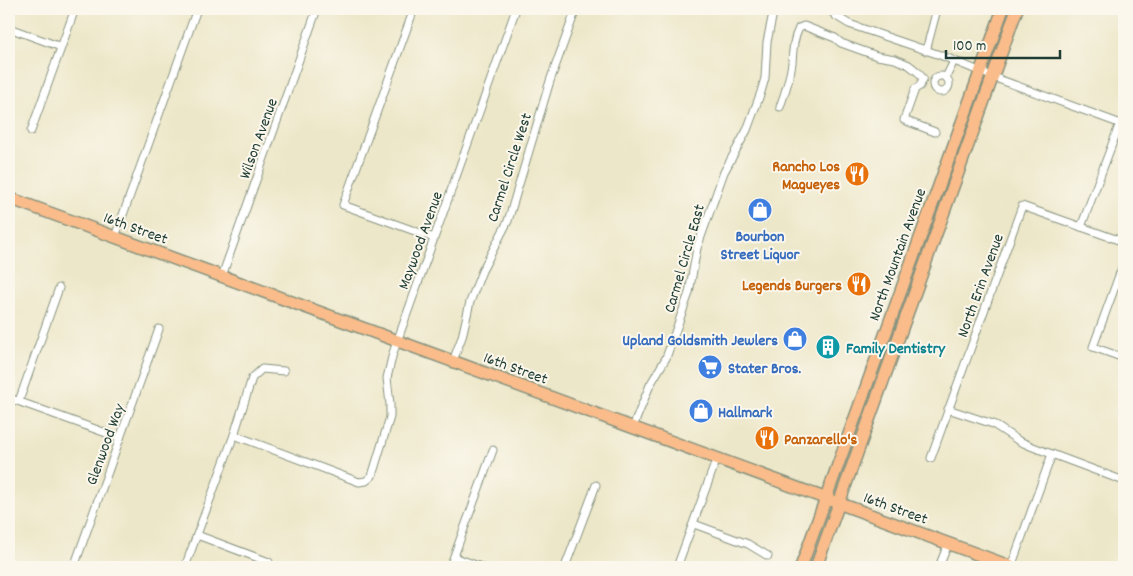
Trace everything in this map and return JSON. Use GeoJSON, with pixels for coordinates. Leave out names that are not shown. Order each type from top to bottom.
{"type":"FeatureCollection","features":[{"type":"Feature","properties":{"kind":"main road","name":"North Mountain Avenue"},"geometry":{"type":"LineString","coordinates":[[801,567],[1002,9]]}},
{"type":"Feature","properties":{"kind":"main road","name":"North Mountain Avenue"},"geometry":{"type":"LineString","coordinates":[[816,567],[1017,9]]}},
{"type":"Feature","properties":{"kind":"main road","name":"16th Street"},"geometry":{"type":"LineString","coordinates":[[9,198],[1012,567]]}},
{"type":"Feature","properties":{"kind":"main road"},"geometry":{"type":"LineString","coordinates":[[906,272],[919,278]]}},
{"type":"Feature","properties":{"kind":"street"},"geometry":{"type":"LineString","coordinates":[[31,131],[75,9]]}},
{"type":"Feature","properties":{"kind":"street"},"geometry":{"type":"LineString","coordinates":[[115,237],[197,9]]}},
{"type":"Feature","properties":{"kind":"street","name":"Wilson Avenue"},"geometry":{"type":"LineString","coordinates":[[222,276],[317,9]]}},
{"type":"Feature","properties":{"kind":"street"},"geometry":{"type":"LineString","coordinates":[[414,9],[343,205],[434,238]]}},
{"type":"Feature","properties":{"kind":"street","name":"Maywood Avenue"},"geometry":{"type":"LineString","coordinates":[[234,435],[359,482],[366,481],[372,476],[390,417],[387,378],[397,341],[516,9]]}},
{"type":"Feature","properties":{"kind":"street","name":"Carmel Circle West"},"geometry":{"type":"LineString","coordinates":[[453,361],[462,337],[470,302],[482,271],[508,220],[545,96],[576,9]]}},
{"type":"Feature","properties":{"kind":"street","name":"Carmel Circle East"},"geometry":{"type":"LineString","coordinates":[[633,427],[650,385],[666,358],[689,293],[697,248],[724,172],[747,130],[761,92],[765,78],[767,42],[773,13],[772,9]]}},
{"type":"Feature","properties":{"kind":"street"},"geometry":{"type":"LineString","coordinates":[[829,9],[849,24],[1122,124],[1082,227],[1124,242]]}},
{"type":"Feature","properties":{"kind":"street"},"geometry":{"type":"LineString","coordinates":[[926,51],[937,9]]}},
{"type":"Feature","properties":{"kind":"street"},"geometry":{"type":"LineString","coordinates":[[780,107],[792,63],[792,45],[799,28],[804,26],[836,38],[841,43],[909,65],[923,79],[933,82]]}},
{"type":"Feature","properties":{"kind":"street"},"geometry":{"type":"LineString","coordinates":[[9,28],[61,47]]}},
{"type":"Feature","properties":{"kind":"street"},"geometry":{"type":"LineString","coordinates":[[933,82],[934,88],[942,92],[945,91],[949,86],[946,77],[954,61]]}},
{"type":"Feature","properties":{"kind":"street"},"geometry":{"type":"LineString","coordinates":[[933,82],[940,76],[946,77]]}},
{"type":"Feature","properties":{"kind":"street"},"geometry":{"type":"LineString","coordinates":[[923,79],[920,86],[915,90],[904,120],[935,132]]}},
{"type":"Feature","properties":{"kind":"street","name":"North Erin Avenue"},"geometry":{"type":"LineString","coordinates":[[931,458],[1022,206],[1082,227]]}},
{"type":"Feature","properties":{"kind":"street"},"geometry":{"type":"LineString","coordinates":[[1124,262],[1093,347],[1124,358]]}},
{"type":"Feature","properties":{"kind":"street"},"geometry":{"type":"LineString","coordinates":[[19,401],[59,288]]}},
{"type":"Feature","properties":{"kind":"street","name":"Glenwood Way"},"geometry":{"type":"LineString","coordinates":[[74,567],[159,329]]}},
{"type":"Feature","properties":{"kind":"street"},"geometry":{"type":"LineString","coordinates":[[185,567],[234,435],[252,378],[262,370],[284,371]]}},
{"type":"Feature","properties":{"kind":"street"},"geometry":{"type":"LineString","coordinates":[[9,398],[120,438]]}},
{"type":"Feature","properties":{"kind":"street"},"geometry":{"type":"LineString","coordinates":[[948,409],[993,424],[1019,441],[1124,481]]}},
{"type":"Feature","properties":{"kind":"street"},"geometry":{"type":"LineString","coordinates":[[450,567],[493,450]]}},
{"type":"Feature","properties":{"kind":"street"},"geometry":{"type":"LineString","coordinates":[[1012,567],[1052,454]]}},
{"type":"Feature","properties":{"kind":"street"},"geometry":{"type":"LineString","coordinates":[[678,567],[717,458]]}},
{"type":"Feature","properties":{"kind":"street"},"geometry":{"type":"LineString","coordinates":[[565,567],[596,485]]}},
{"type":"Feature","properties":{"kind":"street"},"geometry":{"type":"LineString","coordinates":[[694,524],[748,544],[768,556]]}},
{"type":"Feature","properties":{"kind":"street"},"geometry":{"type":"LineString","coordinates":[[197,535],[269,562]]}},
{"type":"Feature","properties":{"kind":"street"},"geometry":{"type":"LineString","coordinates":[[939,567],[948,544]]}},
{"type":"Feature","properties":{"kind":"street"},"geometry":{"type":"LineString","coordinates":[[454,557],[481,567]]}},
{"type":"Feature","properties":{"kind":"place","name":"Rancho Los Magueyes"},"geometry":{"type":"Point","coordinates":[857,174]}},
{"type":"Feature","properties":{"kind":"place","name":"Bourbon Street Liquor"},"geometry":{"type":"Point","coordinates":[760,210]}},
{"type":"Feature","properties":{"kind":"place","name":"Legends Burgers"},"geometry":{"type":"Point","coordinates":[859,284]}},
{"type":"Feature","properties":{"kind":"place","name":"Upland Goldsmith Jewlers"},"geometry":{"type":"Point","coordinates":[795,339]}},
{"type":"Feature","properties":{"kind":"place","name":"Family Dentistry"},"geometry":{"type":"Point","coordinates":[828,347]}},
{"type":"Feature","properties":{"kind":"place","name":"Stater Bros."},"geometry":{"type":"Point","coordinates":[710,367]}},
{"type":"Feature","properties":{"kind":"place","name":"Hallmark"},"geometry":{"type":"Point","coordinates":[701,411]}},
{"type":"Feature","properties":{"kind":"place","name":"Panzarello's"},"geometry":{"type":"Point","coordinates":[767,438]}}]}
